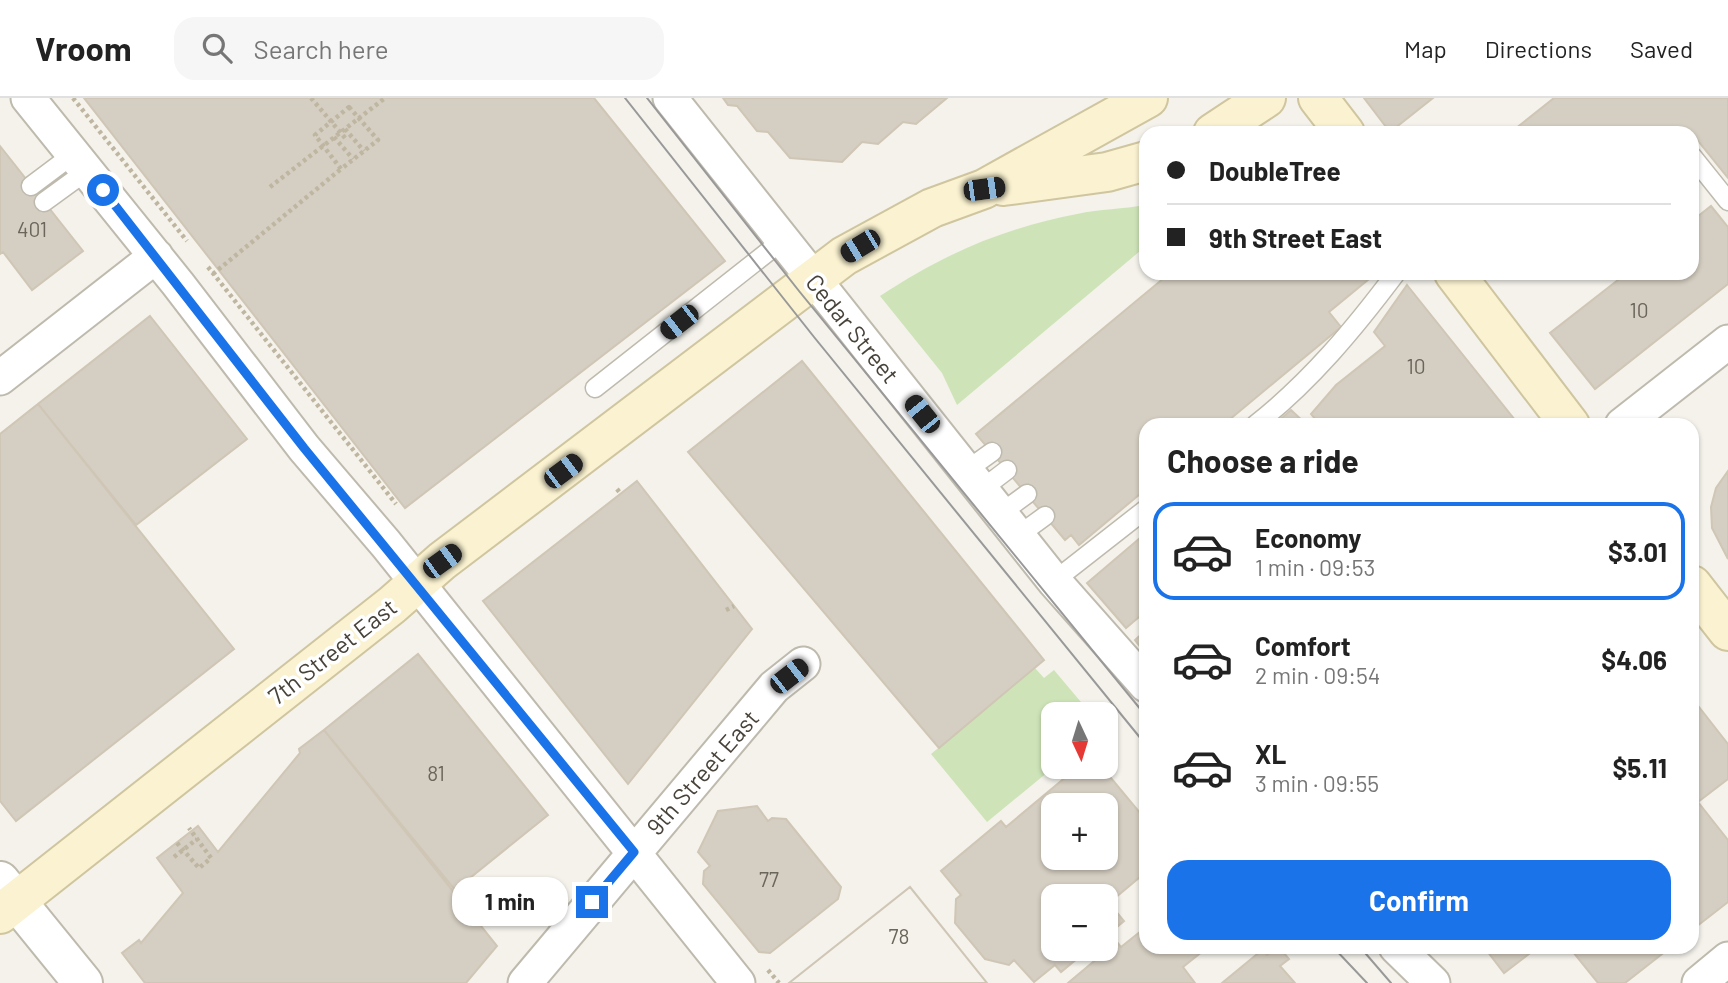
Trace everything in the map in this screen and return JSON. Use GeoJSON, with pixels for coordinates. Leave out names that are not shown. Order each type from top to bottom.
{"type":"FeatureCollection","features":[{"type":"Feature","properties":{"kind":"main road","name":"7th Street East"},"geometry":{"type":"LineString","coordinates":[[5,899],[813,280],[876,237],[932,208],[984,189],[1147,98]]}},
{"type":"Feature","properties":{"kind":"main road"},"geometry":{"type":"LineString","coordinates":[[1224,126],[1266,98]]}},
{"type":"Feature","properties":{"kind":"main road"},"geometry":{"type":"LineString","coordinates":[[1318,98],[1340,126]]}},
{"type":"Feature","properties":{"kind":"main road","name":"7th Street East"},"geometry":{"type":"LineString","coordinates":[[984,189],[1107,172],[1139,163]]}},
{"type":"Feature","properties":{"kind":"main road"},"geometry":{"type":"LineString","coordinates":[[1459,280],[1565,418]]}},
{"type":"Feature","properties":{"kind":"main road"},"geometry":{"type":"LineString","coordinates":[[1699,594],[1728,631]]}},
{"type":"Feature","properties":{"kind":"street"},"geometry":{"type":"LineString","coordinates":[[28,98],[82,162],[304,448],[417,583],[738,983]]}},
{"type":"Feature","properties":{"kind":"street","name":"Cedar Street"},"geometry":{"type":"LineString","coordinates":[[670,98],[813,280],[999,489],[1054,581],[1139,677]]}},
{"type":"Feature","properties":{"kind":"street"},"geometry":{"type":"LineString","coordinates":[[0,378],[156,256]]}},
{"type":"Feature","properties":{"kind":"street"},"geometry":{"type":"LineString","coordinates":[[1631,418],[1728,342]]}},
{"type":"Feature","properties":{"kind":"street","name":"9th Street East"},"geometry":{"type":"LineString","coordinates":[[525,983],[774,687],[803,664]]}},
{"type":"Feature","properties":{"kind":"street"},"geometry":{"type":"LineString","coordinates":[[5,899],[83,983]]}},
{"type":"Feature","properties":{"kind":"street"},"geometry":{"type":"LineString","coordinates":[[1403,954],[1433,983]]}},
{"type":"Feature","properties":{"kind":"street"},"geometry":{"type":"LineString","coordinates":[[1699,983],[1728,959]]}},
{"type":"Feature","properties":{"kind":"lane"},"geometry":{"type":"LineString","coordinates":[[1699,156],[1728,201]]}},
{"type":"Feature","properties":{"kind":"lane"},"geometry":{"type":"LineString","coordinates":[[32,186],[82,162]]}},
{"type":"Feature","properties":{"kind":"lane"},"geometry":{"type":"LineString","coordinates":[[44,202],[82,162]]}},
{"type":"Feature","properties":{"kind":"lane"},"geometry":{"type":"LineString","coordinates":[[595,388],[783,240]]}},
{"type":"Feature","properties":{"kind":"lane"},"geometry":{"type":"LineString","coordinates":[[1264,418],[1288,399],[1352,332],[1391,280]]}},
{"type":"Feature","properties":{"kind":"lane"},"geometry":{"type":"LineString","coordinates":[[999,489],[1045,516]]}},
{"type":"Feature","properties":{"kind":"lane"},"geometry":{"type":"LineString","coordinates":[[1054,581],[1139,514]]}},
{"type":"Feature","properties":{"kind":"path"},"geometry":{"type":"LineString","coordinates":[[73,98],[191,246]]}},
{"type":"Feature","properties":{"kind":"path"},"geometry":{"type":"LineString","coordinates":[[312,98],[331,122],[364,151]]}},
{"type":"Feature","properties":{"kind":"path"},"geometry":{"type":"LineString","coordinates":[[270,187],[385,98]]}},
{"type":"Feature","properties":{"kind":"path"},"geometry":{"type":"LineString","coordinates":[[214,274],[377,141],[349,107],[315,135],[341,169]]}},
{"type":"Feature","properties":{"kind":"path"},"geometry":{"type":"LineString","coordinates":[[342,131],[346,139]]}},
{"type":"Feature","properties":{"kind":"path"},"geometry":{"type":"LineString","coordinates":[[334,137],[354,159]]}},
{"type":"Feature","properties":{"kind":"path"},"geometry":{"type":"LineString","coordinates":[[205,264],[401,510]]}},
{"type":"Feature","properties":{"kind":"path"},"geometry":{"type":"LineString","coordinates":[[726,610],[734,606]]}},
{"type":"Feature","properties":{"kind":"path"},"geometry":{"type":"LineString","coordinates":[[177,843],[199,868],[211,858],[189,828]]}},
{"type":"Feature","properties":{"kind":"path"},"geometry":{"type":"LineString","coordinates":[[183,850],[174,856],[197,839]]}},
{"type":"Feature","properties":{"kind":"green space"},"geometry":{"type":"Polygon","coordinates":[[[1139,206],[1139,252],[957,405],[942,373],[880,296],[950,256],[998,235],[1049,220],[1139,206]]]}},
{"type":"Feature","properties":{"kind":"green space"},"geometry":{"type":"Polygon","coordinates":[[[1035,668],[1044,678],[1054,670],[1081,702],[1041,702],[1041,778],[987,822],[931,754],[1035,668]]]}},
{"type":"Feature","properties":{"kind":"building"},"geometry":{"type":"Polygon","coordinates":[[[84,98],[594,98],[725,261],[405,508],[84,98]]]}},
{"type":"Feature","properties":{"kind":"building"},"geometry":{"type":"Polygon","coordinates":[[[723,98],[947,98],[916,124],[903,122],[878,144],[862,142],[842,162],[790,158],[768,132],[757,131],[737,106],[728,105],[723,98]]]}},
{"type":"Feature","properties":{"kind":"building"},"geometry":{"type":"Polygon","coordinates":[[[1364,98],[1433,98],[1398,126],[1385,126],[1364,98]]]}},
{"type":"Feature","properties":{"kind":"building"},"geometry":{"type":"Polygon","coordinates":[[[1554,98],[1728,98],[1728,178],[1699,142],[1699,126],[1519,126],[1554,98]]]}},
{"type":"Feature","properties":{"kind":"building"},"geometry":{"type":"Polygon","coordinates":[[[0,146],[83,251],[32,290],[3,252],[0,254],[0,146]]]}},
{"type":"Feature","properties":{"kind":"building"},"geometry":{"type":"Polygon","coordinates":[[[1711,206],[1728,227],[1728,284],[1595,389],[1550,333],[1618,280],[1699,280],[1699,215],[1711,206]]]}},
{"type":"Feature","properties":{"kind":"building"},"geometry":{"type":"Polygon","coordinates":[[[1162,280],[1368,280],[1329,312],[1341,327],[1231,418],[1139,418],[1139,495],[1079,545],[1071,535],[1065,540],[976,434],[1162,280]]]}},
{"type":"Feature","properties":{"kind":"building"},"geometry":{"type":"Polygon","coordinates":[[[1407,285],[1513,418],[1314,418],[1311,414],[1336,385],[1385,346],[1374,332],[1407,285]]]}},
{"type":"Feature","properties":{"kind":"building"},"geometry":{"type":"Polygon","coordinates":[[[150,316],[247,439],[136,525],[38,404],[150,316]]]}},
{"type":"Feature","properties":{"kind":"building"},"geometry":{"type":"Polygon","coordinates":[[[802,361],[1044,660],[939,748],[688,452],[802,361]]]}},
{"type":"Feature","properties":{"kind":"building"},"geometry":{"type":"Polygon","coordinates":[[[38,404],[234,649],[16,821],[0,801],[0,434],[38,404]]]}},
{"type":"Feature","properties":{"kind":"building"},"geometry":{"type":"Polygon","coordinates":[[[1291,410],[1300,418],[1282,418],[1291,410]]]}},
{"type":"Feature","properties":{"kind":"building"},"geometry":{"type":"Polygon","coordinates":[[[1728,471],[1728,559],[1712,528],[1711,507],[1716,488],[1728,471]]]}},
{"type":"Feature","properties":{"kind":"building"},"geometry":{"type":"Polygon","coordinates":[[[637,481],[752,629],[628,784],[483,601],[637,481]]]}},
{"type":"Feature","properties":{"kind":"building"},"geometry":{"type":"Polygon","coordinates":[[[1139,539],[1139,617],[1126,628],[1087,583],[1139,539]]]}},
{"type":"Feature","properties":{"kind":"building"},"geometry":{"type":"Polygon","coordinates":[[[418,654],[548,815],[455,890],[324,730],[418,654]]]}},
{"type":"Feature","properties":{"kind":"building"},"geometry":{"type":"Polygon","coordinates":[[[1699,707],[1728,744],[1728,779],[1699,801],[1699,707]]]}},
{"type":"Feature","properties":{"kind":"building"},"geometry":{"type":"Polygon","coordinates":[[[324,730],[497,946],[466,983],[145,983],[122,953],[139,940],[141,943],[183,893],[157,858],[198,826],[218,852],[300,753],[299,749],[324,730]]]}},
{"type":"Feature","properties":{"kind":"building"},"geometry":{"type":"Polygon","coordinates":[[[1063,779],[1112,779],[1139,812],[1139,878],[1118,895],[1118,884],[1041,884],[1041,961],[1074,961],[1061,972],[1055,965],[1034,982],[1014,960],[1009,965],[985,959],[955,923],[956,899],[961,895],[941,871],[1001,821],[1006,827],[1041,798],[1041,870],[1118,870],[1118,793],[1047,793],[1063,779]]]}},
{"type":"Feature","properties":{"kind":"building"},"geometry":{"type":"Polygon","coordinates":[[[1699,803],[1728,840],[1728,902],[1699,925],[1699,803]]]}},
{"type":"Feature","properties":{"kind":"building"},"geometry":{"type":"Polygon","coordinates":[[[757,806],[768,821],[772,818],[786,819],[841,887],[838,899],[770,953],[759,952],[703,884],[704,871],[710,866],[698,852],[718,811],[757,806]]]}},
{"type":"Feature","properties":{"kind":"building"},"geometry":{"type":"Polygon","coordinates":[[[910,887],[987,983],[789,983],[910,887]]]}},
{"type":"Feature","properties":{"kind":"building"},"geometry":{"type":"Polygon","coordinates":[[[910,887],[987,983],[789,983],[910,887]]]}},
{"type":"Feature","properties":{"kind":"building"},"geometry":{"type":"Polygon","coordinates":[[[1118,914],[1124,921],[1118,926],[1118,914]]]}},
{"type":"Feature","properties":{"kind":"building"},"geometry":{"type":"Polygon","coordinates":[[[1139,933],[1139,954],[1199,954],[1183,967],[1195,983],[1068,983],[1094,961],[1118,961],[1118,943],[1121,947],[1139,933]]]}},
{"type":"Feature","properties":{"kind":"building"},"geometry":{"type":"Polygon","coordinates":[[[1257,954],[1285,954],[1289,959],[1280,966],[1295,983],[1222,983],[1257,954]]]}},
{"type":"Feature","properties":{"kind":"building"},"geometry":{"type":"Polygon","coordinates":[[[1489,954],[1529,954],[1504,973],[1489,954]]]}},
{"type":"Feature","properties":{"kind":"building"},"geometry":{"type":"Polygon","coordinates":[[[1575,954],[1662,954],[1625,983],[1598,983],[1575,954]]]}},
{"type":"Feature","properties":{"kind":"tram line"},"geometry":{"type":"LineString","coordinates":[[625,98],[814,337],[1139,736]]}},
{"type":"Feature","properties":{"kind":"tram line"},"geometry":{"type":"LineString","coordinates":[[647,98],[799,291],[1139,707]]}},
{"type":"Feature","properties":{"kind":"tram line"},"geometry":{"type":"LineString","coordinates":[[1340,954],[1367,983]]}},
{"type":"Feature","properties":{"kind":"tram line"},"geometry":{"type":"LineString","coordinates":[[1366,954],[1391,983]]}},
{"type":"Feature","properties":{"kind":"route"},"geometry":{"type":"LineString","coordinates":[[103,190],[304,448],[386,544],[634,852],[592,902]]}}]}
